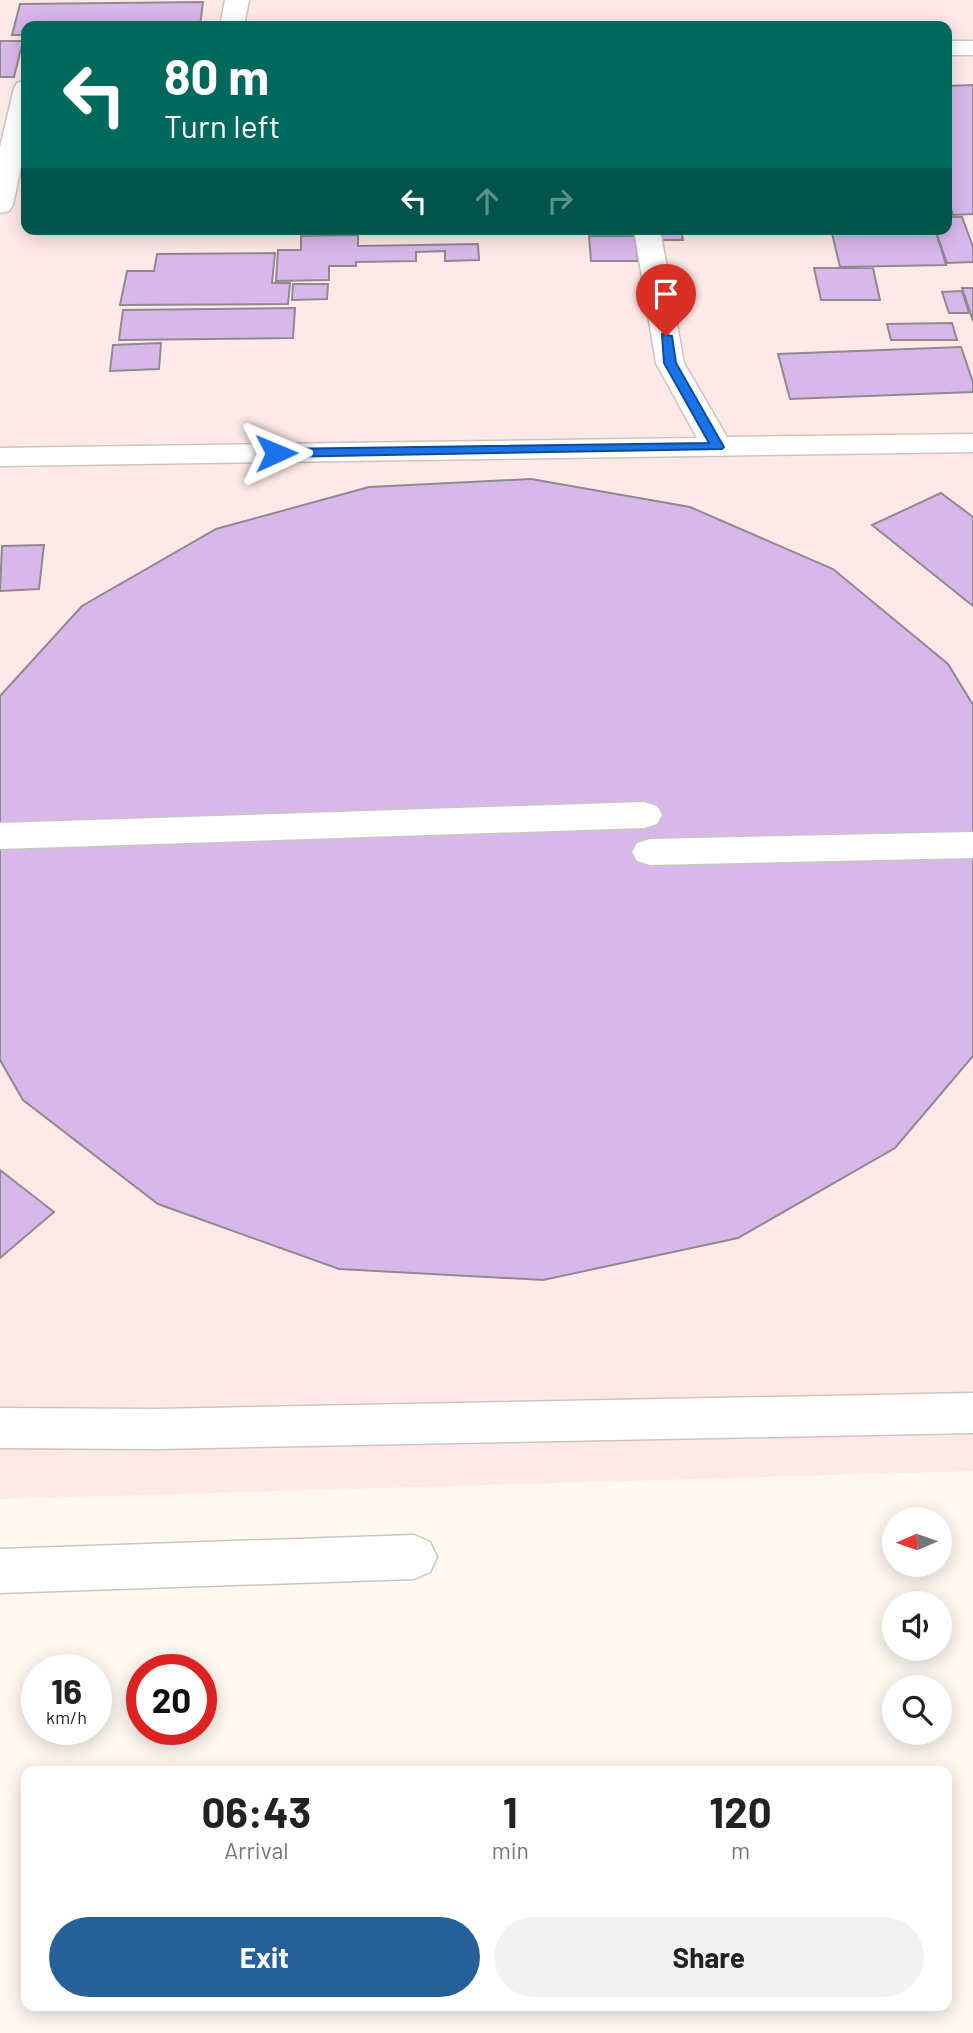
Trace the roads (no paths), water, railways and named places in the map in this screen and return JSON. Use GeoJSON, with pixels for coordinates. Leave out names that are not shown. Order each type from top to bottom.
{"type":"FeatureCollection","features":[{"type":"Feature","properties":{"kind":"street"},"geometry":{"type":"LineString","coordinates":[[233,21],[237,0]]}},
{"type":"Feature","properties":{"kind":"street"},"geometry":{"type":"LineString","coordinates":[[952,48],[973,48]]}},
{"type":"Feature","properties":{"kind":"street"},"geometry":{"type":"LineString","coordinates":[[0,205],[21,110]]}},
{"type":"Feature","properties":{"kind":"street"},"geometry":{"type":"LineString","coordinates":[[648,235],[670,363],[717,447]]}},
{"type":"Feature","properties":{"kind":"street"},"geometry":{"type":"LineString","coordinates":[[0,457],[973,443]]}},
{"type":"Feature","properties":{"kind":"street"},"geometry":{"type":"LineString","coordinates":[[0,836],[644,815]]}},
{"type":"Feature","properties":{"kind":"street"},"geometry":{"type":"LineString","coordinates":[[650,852],[973,845]]}},
{"type":"Feature","properties":{"kind":"street"},"geometry":{"type":"LineString","coordinates":[[0,1428],[171,1429],[973,1413]]}},
{"type":"Feature","properties":{"kind":"street"},"geometry":{"type":"LineString","coordinates":[[0,1571],[414,1557]]}}]}
